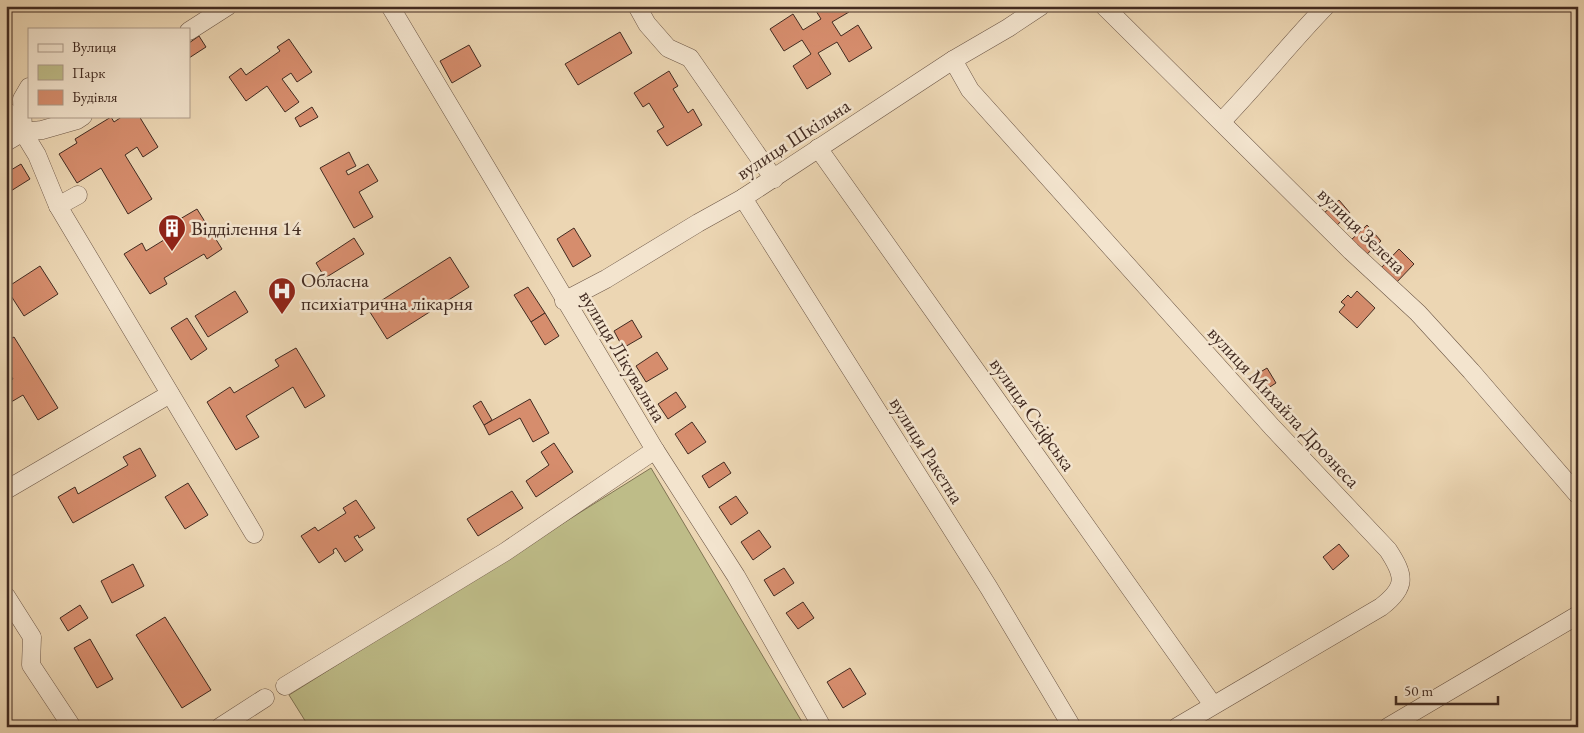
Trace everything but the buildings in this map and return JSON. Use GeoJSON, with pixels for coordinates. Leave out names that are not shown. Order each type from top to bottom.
{"type":"FeatureCollection","features":[{"type":"Feature","properties":{"kind":"street"},"geometry":{"type":"LineString","coordinates":[[190,30],[228,6]]}},
{"type":"Feature","properties":{"kind":"street","name":"вулиця Лікувальна"},"geometry":{"type":"LineString","coordinates":[[390,6],[654,450],[736,576],[822,727]]}},
{"type":"Feature","properties":{"kind":"street"},"geometry":{"type":"LineString","coordinates":[[637,6],[647,24],[668,48],[690,58],[774,179]]}},
{"type":"Feature","properties":{"kind":"street","name":"вулиця Шкільна"},"geometry":{"type":"LineString","coordinates":[[564,301],[774,179],[953,60],[1042,6]]}},
{"type":"Feature","properties":{"kind":"street","name":"вулиця Зелена"},"geometry":{"type":"LineString","coordinates":[[1104,6],[1418,313],[1471,371],[1578,495]]}},
{"type":"Feature","properties":{"kind":"street"},"geometry":{"type":"LineString","coordinates":[[1222,121],[1245,98],[1326,6]]}},
{"type":"Feature","properties":{"kind":"street","name":"вулиця Михайла Дрознеса"},"geometry":{"type":"LineString","coordinates":[[953,60],[970,90],[1272,427],[1388,550],[1401,572],[1399,589],[1381,608],[1177,727]]}},
{"type":"Feature","properties":{"kind":"street"},"geometry":{"type":"LineString","coordinates":[[28,89],[22,100],[23,124],[58,206],[254,534]]}},
{"type":"Feature","properties":{"kind":"street"},"geometry":{"type":"LineString","coordinates":[[6,111],[23,124],[42,130],[80,118]]}},
{"type":"Feature","properties":{"kind":"street"},"geometry":{"type":"LineString","coordinates":[[6,142],[23,124]]}},
{"type":"Feature","properties":{"kind":"street","name":"вулиця Скіфська"},"geometry":{"type":"LineString","coordinates":[[818,148],[1213,705]]}},
{"type":"Feature","properties":{"kind":"street"},"geometry":{"type":"LineString","coordinates":[[58,206],[78,195]]}},
{"type":"Feature","properties":{"kind":"street","name":"вулиця Ракетна"},"geometry":{"type":"LineString","coordinates":[[743,198],[988,588],[1072,727]]}},
{"type":"Feature","properties":{"kind":"street"},"geometry":{"type":"LineString","coordinates":[[6,490],[170,394]]}},
{"type":"Feature","properties":{"kind":"street"},"geometry":{"type":"LineString","coordinates":[[285,686],[505,552],[654,450]]}},
{"type":"Feature","properties":{"kind":"street"},"geometry":{"type":"LineString","coordinates":[[6,596],[32,637],[31,665],[72,727]]}},
{"type":"Feature","properties":{"kind":"street"},"geometry":{"type":"LineString","coordinates":[[1388,727],[1578,615]]}},
{"type":"Feature","properties":{"kind":"street"},"geometry":{"type":"LineString","coordinates":[[220,727],[265,698]]}},
{"type":"Feature","properties":{"kind":"green space"},"geometry":{"type":"Polygon","coordinates":[[[651,468],[805,727],[309,727],[289,695],[651,468]]]}},
{"type":"Feature","properties":{"kind":"place","name":"Відділення 14"},"geometry":{"type":"Point","coordinates":[172,252]}},
{"type":"Feature","properties":{"kind":"place","name":"Обласна психіатрична лікарня"},"geometry":{"type":"Point","coordinates":[282,315]}}]}
